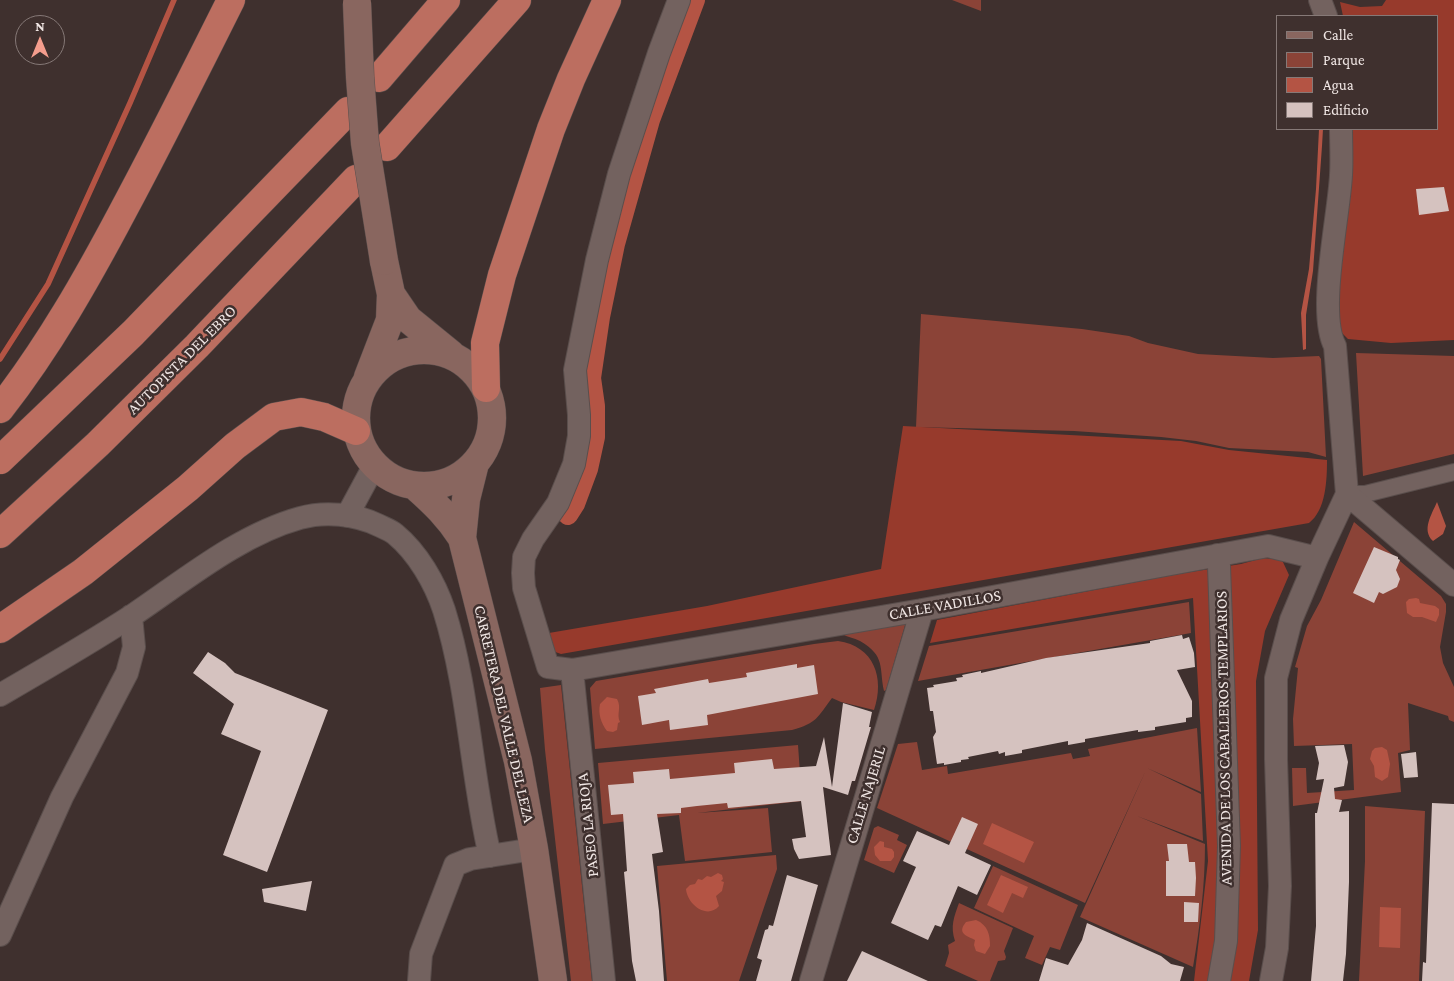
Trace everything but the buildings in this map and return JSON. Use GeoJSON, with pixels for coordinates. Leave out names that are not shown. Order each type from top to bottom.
{"type":"FeatureCollection","features":[{"type":"Feature","properties":{"kind":"highway"},"geometry":{"type":"LineString","coordinates":[[0,409],[28,372],[87,278],[138,184],[231,0]]}},
{"type":"Feature","properties":{"kind":"highway"},"geometry":{"type":"LineString","coordinates":[[379,78],[446,0]]}},
{"type":"Feature","properties":{"kind":"highway"},"geometry":{"type":"LineString","coordinates":[[387,147],[517,0]]}},
{"type":"Feature","properties":{"kind":"highway"},"geometry":{"type":"LineString","coordinates":[[486,388],[485,343],[502,275],[551,129],[571,79],[607,0]]}},
{"type":"Feature","properties":{"kind":"highway"},"geometry":{"type":"LineString","coordinates":[[0,460],[133,333],[348,111]]}},
{"type":"Feature","properties":{"kind":"highway","name":"AUTOPISTA DEL EBRO"},"geometry":{"type":"LineString","coordinates":[[0,534],[112,430],[197,346],[356,179]]}},
{"type":"Feature","properties":{"kind":"highway"},"geometry":{"type":"LineString","coordinates":[[0,629],[83,572],[188,488],[235,446],[274,417],[302,412],[324,417],[356,431]]}},
{"type":"Feature","properties":{"kind":"main road"},"geometry":{"type":"LineString","coordinates":[[357,1],[365,144],[391,294],[390,320],[368,377],[359,394],[355,412],[356,431],[363,450],[374,466],[386,476],[415,486],[432,486],[448,482],[463,474],[475,463],[484,450],[491,427],[491,403],[486,388],[472,369],[408,319],[391,294]]}},
{"type":"Feature","properties":{"kind":"main road"},"geometry":{"type":"LineString","coordinates":[[368,377],[381,363],[398,354],[416,349],[435,350],[453,356]]}},
{"type":"Feature","properties":{"kind":"main road"},"geometry":{"type":"LineString","coordinates":[[462,538],[466,499],[475,463]]}},
{"type":"Feature","properties":{"kind":"main road"},"geometry":{"type":"LineString","coordinates":[[415,486],[450,518],[462,538]]}},
{"type":"Feature","properties":{"kind":"main road","name":"CARRETERA DEL VALLE DEL LEZA"},"geometry":{"type":"LineString","coordinates":[[462,538],[518,761],[534,849],[553,981]]}},
{"type":"Feature","properties":{"kind":"street","name":"CALLE VADILLOS"},"geometry":{"type":"LineString","coordinates":[[679,0],[655,63],[619,174],[597,260],[574,370],[579,415],[579,436],[574,464],[558,503],[532,539],[524,557],[522,573],[524,588],[548,667],[572,670],[922,610],[1268,546],[1317,558]]}},
{"type":"Feature","properties":{"kind":"street"},"geometry":{"type":"LineString","coordinates":[[1320,0],[1326,15]]}},
{"type":"Feature","properties":{"kind":"street"},"geometry":{"type":"LineString","coordinates":[[1271,981],[1277,948],[1280,886],[1276,758],[1276,678],[1291,620],[1347,494],[1335,346],[1329,329],[1328,291],[1341,174],[1341,130]]}},
{"type":"Feature","properties":{"kind":"street"},"geometry":{"type":"LineString","coordinates":[[348,516],[374,466]]}},
{"type":"Feature","properties":{"kind":"street"},"geometry":{"type":"LineString","coordinates":[[1347,494],[1365,494],[1454,472]]}},
{"type":"Feature","properties":{"kind":"street"},"geometry":{"type":"LineString","coordinates":[[1347,494],[1454,585]]}},
{"type":"Feature","properties":{"kind":"street"},"geometry":{"type":"LineString","coordinates":[[0,695],[131,616],[202,567],[251,537],[301,517],[332,514],[366,520],[394,533],[413,551],[436,589],[444,610],[455,654],[481,820],[490,856]]}},
{"type":"Feature","properties":{"kind":"street","name":"AVENIDA DE LOS CABALLEROS TEMPLARIOS"},"geometry":{"type":"LineString","coordinates":[[1217,555],[1219,566],[1230,846],[1226,941],[1219,981]]}},
{"type":"Feature","properties":{"kind":"street","name":"CALLE NAJERIL"},"geometry":{"type":"LineString","coordinates":[[811,981],[922,610]]}},
{"type":"Feature","properties":{"kind":"street"},"geometry":{"type":"LineString","coordinates":[[0,935],[62,797],[127,674],[134,647],[131,616]]}},
{"type":"Feature","properties":{"kind":"street","name":"PASEO LA RIOJA"},"geometry":{"type":"LineString","coordinates":[[572,670],[604,981]]}},
{"type":"Feature","properties":{"kind":"street"},"geometry":{"type":"LineString","coordinates":[[419,981],[421,954],[455,865],[470,859],[534,849]]}},
{"type":"Feature","properties":{"kind":"green space"},"geometry":{"type":"Polygon","coordinates":[[[952,0],[981,0],[981,11],[952,0]]]}},
{"type":"Feature","properties":{"kind":"green space"},"geometry":{"type":"Polygon","coordinates":[[[921,314],[1082,329],[1129,336],[1148,343],[1198,354],[1273,358],[1319,356],[1321,359],[1326,457],[1308,452],[1229,448],[1196,441],[1161,437],[1074,431],[916,427],[921,314]]]}},
{"type":"Feature","properties":{"kind":"green space"},"geometry":{"type":"Polygon","coordinates":[[[1356,353],[1454,356],[1454,454],[1363,476],[1356,353]]]}},
{"type":"Feature","properties":{"kind":"green space"},"geometry":{"type":"Polygon","coordinates":[[[1354,522],[1441,596],[1446,604],[1440,647],[1443,663],[1454,687],[1454,722],[1449,720],[1448,716],[1408,703],[1410,750],[1398,753],[1401,792],[1293,806],[1292,768],[1306,768],[1307,793],[1354,790],[1352,744],[1294,746],[1293,719],[1298,668],[1295,667],[1307,626],[1321,600],[1354,522]]]}},
{"type":"Feature","properties":{"kind":"green space"},"geometry":{"type":"Polygon","coordinates":[[[1189,602],[1191,633],[918,681],[929,646],[1189,602]]]}},
{"type":"Feature","properties":{"kind":"green space"},"geometry":{"type":"Polygon","coordinates":[[[906,622],[886,690],[884,691],[878,657],[860,641],[842,634],[906,622]]]}},
{"type":"Feature","properties":{"kind":"green space"},"geometry":{"type":"Polygon","coordinates":[[[838,641],[860,649],[874,665],[878,686],[874,710],[832,698],[816,719],[807,725],[792,730],[595,749],[590,688],[596,681],[838,641]]]}},
{"type":"Feature","properties":{"kind":"green space"},"geometry":{"type":"Polygon","coordinates":[[[561,685],[592,981],[571,981],[545,750],[540,688],[561,685]]]}},
{"type":"Feature","properties":{"kind":"green space"},"geometry":{"type":"Polygon","coordinates":[[[1197,728],[1201,792],[1147,768],[1201,794],[1203,841],[1137,816],[1205,844],[1202,906],[1193,967],[1080,917],[1146,770],[1085,903],[877,808],[898,744],[917,742],[922,770],[947,766],[948,774],[1071,753],[1073,759],[1090,756],[1088,749],[1197,728]]]}},
{"type":"Feature","properties":{"kind":"green space"},"geometry":{"type":"Polygon","coordinates":[[[798,745],[802,801],[697,813],[768,808],[772,852],[685,861],[679,815],[603,824],[598,763],[798,745]]]}},
{"type":"Feature","properties":{"kind":"green space"},"geometry":{"type":"Polygon","coordinates":[[[1365,806],[1425,811],[1419,981],[1359,981],[1365,861],[1365,806]]]}},
{"type":"Feature","properties":{"kind":"green space"},"geometry":{"type":"Polygon","coordinates":[[[878,826],[899,835],[897,840],[907,845],[894,873],[864,860],[874,828],[878,826]]]}},
{"type":"Feature","properties":{"kind":"green space"},"geometry":{"type":"Polygon","coordinates":[[[776,855],[777,869],[739,981],[667,981],[657,866],[776,855]]]}},
{"type":"Feature","properties":{"kind":"green space"},"geometry":{"type":"Polygon","coordinates":[[[993,866],[1078,905],[1060,950],[1050,947],[1042,965],[1025,958],[1034,936],[974,908],[993,866]]]}},
{"type":"Feature","properties":{"kind":"green space"},"geometry":{"type":"Polygon","coordinates":[[[959,903],[1013,928],[1004,951],[1005,960],[998,961],[990,981],[978,981],[945,966],[949,953],[948,945],[955,941],[953,926],[959,903]]]}},
{"type":"Feature","properties":{"kind":"shaded area"},"geometry":{"type":"Polygon","coordinates":[[[1386,0],[1454,0],[1454,340],[1391,343],[1348,339],[1337,328],[1336,293],[1353,130],[1439,130],[1439,15],[1343,15],[1340,2],[1360,7],[1382,6],[1386,0]]]}},
{"type":"Feature","properties":{"kind":"shaded area"},"geometry":{"type":"Polygon","coordinates":[[[903,426],[1181,441],[1229,450],[1327,460],[1326,485],[1319,510],[1309,523],[561,654],[547,649],[543,634],[707,606],[881,569],[903,426]]]}},
{"type":"Feature","properties":{"kind":"shaded area"},"geometry":{"type":"Polygon","coordinates":[[[1263,558],[1282,560],[1289,575],[1265,631],[1256,681],[1258,930],[1249,981],[1194,981],[1208,861],[1193,598],[930,643],[937,620],[1178,574],[1241,564],[1263,558]]]}},
{"type":"Feature","properties":{"kind":"water"},"geometry":{"type":"Polygon","coordinates":[[[1319,130],[1323,130],[1313,271],[1306,315],[1306,349],[1303,350],[1301,313],[1309,269],[1319,130]]]}},
{"type":"Feature","properties":{"kind":"water"},"geometry":{"type":"Polygon","coordinates":[[[1437,502],[1446,526],[1443,534],[1433,541],[1428,532],[1428,527],[1430,517],[1437,502]]]}},
{"type":"Feature","properties":{"kind":"water"},"geometry":{"type":"Polygon","coordinates":[[[1409,599],[1419,599],[1420,603],[1435,606],[1439,609],[1436,622],[1422,617],[1413,617],[1407,613],[1406,602],[1409,599]]]}},
{"type":"Feature","properties":{"kind":"water"},"geometry":{"type":"Polygon","coordinates":[[[607,697],[617,699],[619,705],[620,722],[618,723],[617,730],[613,732],[607,731],[600,715],[600,704],[607,697]]]}},
{"type":"Feature","properties":{"kind":"water"},"geometry":{"type":"Polygon","coordinates":[[[1382,747],[1387,750],[1390,764],[1388,777],[1382,781],[1375,777],[1374,766],[1370,759],[1375,748],[1382,747]]]}},
{"type":"Feature","properties":{"kind":"water"},"geometry":{"type":"Polygon","coordinates":[[[992,823],[1034,842],[1024,863],[983,844],[992,823]]]}},
{"type":"Feature","properties":{"kind":"water"},"geometry":{"type":"Polygon","coordinates":[[[880,841],[884,842],[884,847],[892,849],[894,852],[894,857],[891,861],[880,861],[875,855],[874,847],[880,841]]]}},
{"type":"Feature","properties":{"kind":"water"},"geometry":{"type":"Polygon","coordinates":[[[718,873],[722,875],[723,879],[721,881],[724,882],[722,891],[716,896],[719,906],[714,910],[704,911],[694,905],[687,895],[686,889],[690,885],[695,884],[698,879],[702,880],[707,876],[711,877],[718,873]]]}},
{"type":"Feature","properties":{"kind":"water"},"geometry":{"type":"Polygon","coordinates":[[[1001,875],[1028,887],[1023,898],[1012,893],[1003,913],[987,905],[1001,875]]]}},
{"type":"Feature","properties":{"kind":"water"},"geometry":{"type":"Polygon","coordinates":[[[1380,907],[1401,908],[1400,948],[1379,947],[1380,907]]]}},
{"type":"Feature","properties":{"kind":"water"},"geometry":{"type":"Polygon","coordinates":[[[976,920],[986,928],[989,934],[990,946],[985,954],[976,951],[975,940],[966,936],[962,929],[966,922],[976,920]]]}},
{"type":"Feature","properties":{"kind":"waterway"},"geometry":{"type":"LineString","coordinates":[[0,359],[48,284],[130,103],[174,0]]}},
{"type":"Feature","properties":{"kind":"waterway"},"geometry":{"type":"LineString","coordinates":[[568,515],[575,504],[588,469],[595,437],[595,406],[591,378],[600,317],[615,244],[650,120],[695,0]]}}]}
